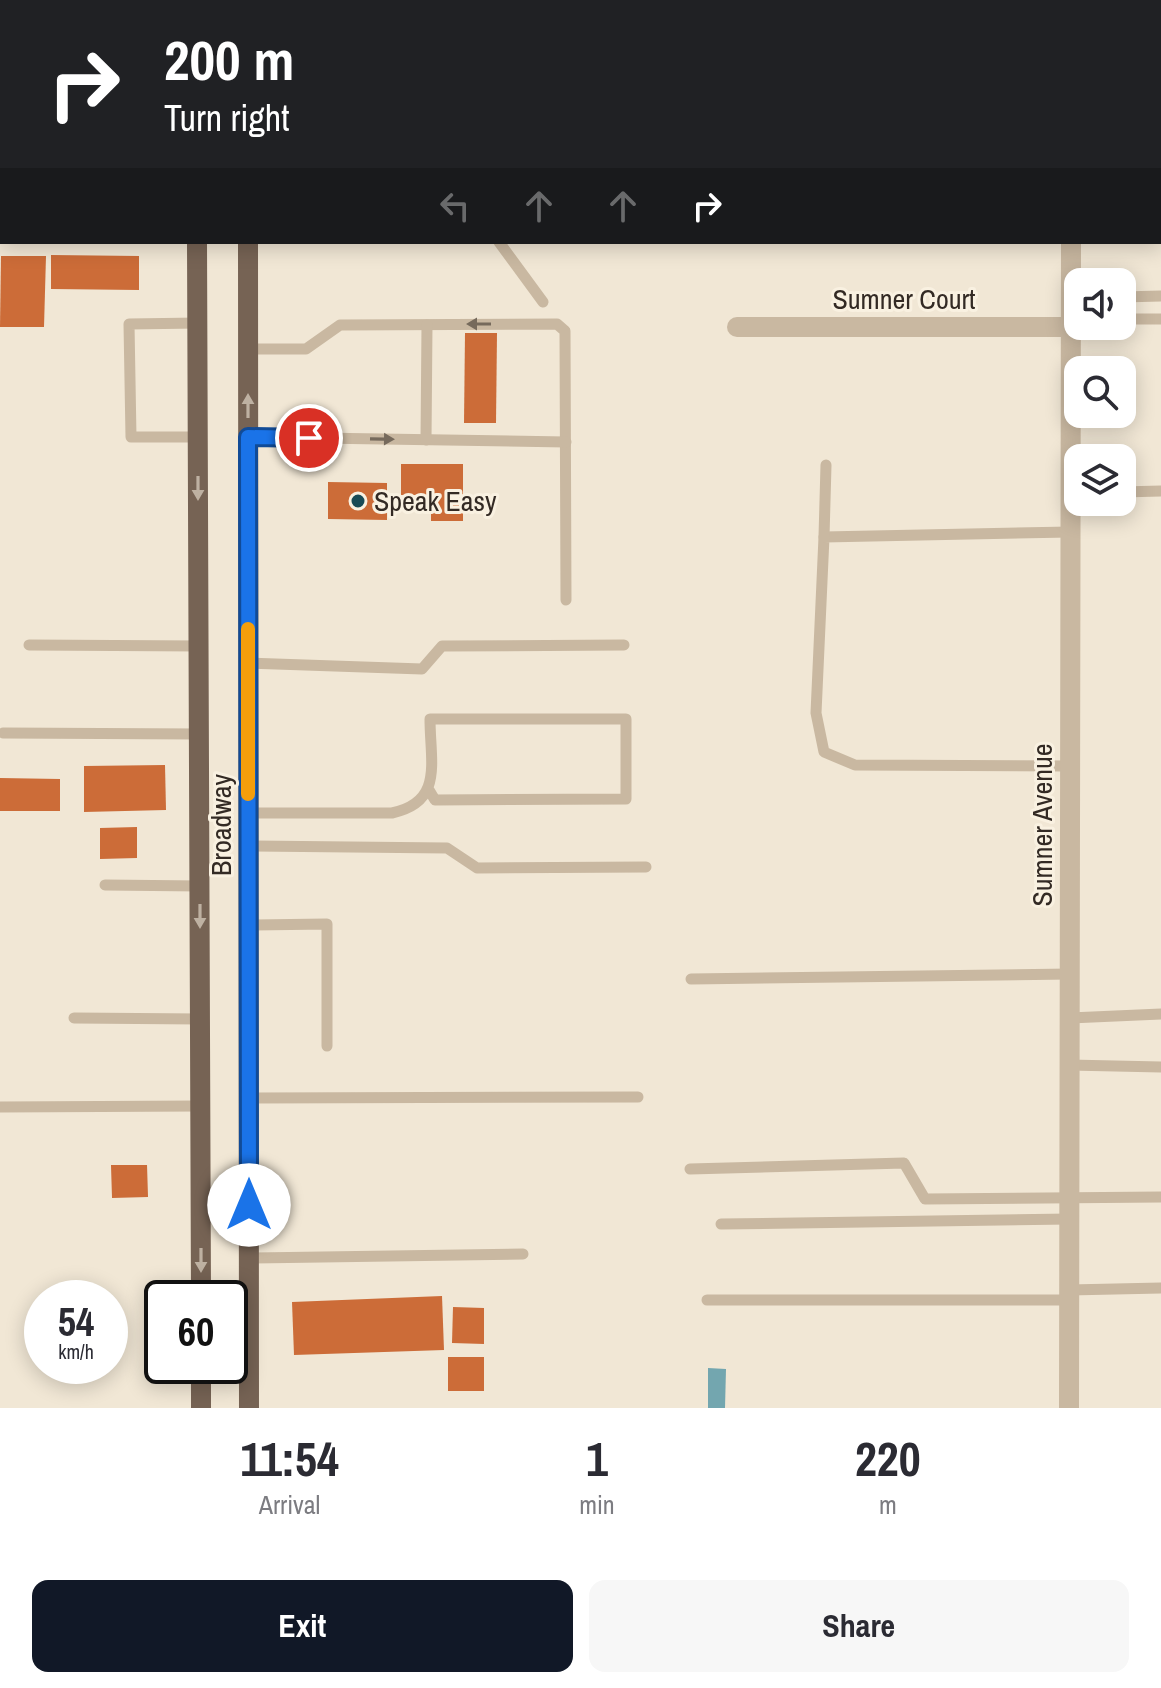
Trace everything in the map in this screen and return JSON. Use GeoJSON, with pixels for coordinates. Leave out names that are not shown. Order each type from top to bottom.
{"type":"FeatureCollection","features":[{"type":"Feature","properties":{"kind":"main road","name":"Broadway"},"geometry":{"type":"LineString","coordinates":[[197,244],[201,1280]]}},
{"type":"Feature","properties":{"kind":"main road","name":"Broadway"},"geometry":{"type":"LineString","coordinates":[[248,244],[249,1408]]}},
{"type":"Feature","properties":{"kind":"main road"},"geometry":{"type":"LineString","coordinates":[[201,1384],[201,1408]]}},
{"type":"Feature","properties":{"kind":"street","name":"Sumner Avenue"},"geometry":{"type":"LineString","coordinates":[[1071,244],[1072,268]]}},
{"type":"Feature","properties":{"kind":"street","name":"Sumner Court"},"geometry":{"type":"LineString","coordinates":[[737,327],[1064,326]]}},
{"type":"Feature","properties":{"kind":"street","name":"Sumner Avenue"},"geometry":{"type":"LineString","coordinates":[[1074,340],[1074,444]]}},
{"type":"Feature","properties":{"kind":"street","name":"Sumner Avenue"},"geometry":{"type":"LineString","coordinates":[[1069,1408],[1072,516]]}},
{"type":"Feature","properties":{"kind":"lane"},"geometry":{"type":"LineString","coordinates":[[500,244],[543,302]]}},
{"type":"Feature","properties":{"kind":"lane"},"geometry":{"type":"LineString","coordinates":[[1136,297],[1161,296]]}},
{"type":"Feature","properties":{"kind":"lane"},"geometry":{"type":"LineString","coordinates":[[1136,319],[1161,319]]}},
{"type":"Feature","properties":{"kind":"lane"},"geometry":{"type":"LineString","coordinates":[[198,323],[129,324],[131,437],[198,437]]}},
{"type":"Feature","properties":{"kind":"lane"},"geometry":{"type":"LineString","coordinates":[[248,349],[306,349],[340,325],[557,324],[565,331],[566,600]]}},
{"type":"Feature","properties":{"kind":"lane"},"geometry":{"type":"LineString","coordinates":[[426,440],[427,325]]}},
{"type":"Feature","properties":{"kind":"lane"},"geometry":{"type":"LineString","coordinates":[[248,437],[566,442]]}},
{"type":"Feature","properties":{"kind":"lane"},"geometry":{"type":"LineString","coordinates":[[826,465],[816,713],[824,752],[855,765],[1070,766]]}},
{"type":"Feature","properties":{"kind":"lane"},"geometry":{"type":"LineString","coordinates":[[1136,492],[1161,491]]}},
{"type":"Feature","properties":{"kind":"lane"},"geometry":{"type":"LineString","coordinates":[[824,537],[1070,532]]}},
{"type":"Feature","properties":{"kind":"lane"},"geometry":{"type":"LineString","coordinates":[[29,645],[199,646]]}},
{"type":"Feature","properties":{"kind":"lane"},"geometry":{"type":"LineString","coordinates":[[248,663],[288,662],[312,668],[422,669],[442,646],[624,645]]}},
{"type":"Feature","properties":{"kind":"lane"},"geometry":{"type":"LineString","coordinates":[[248,813],[392,813],[408,810],[422,801],[429,790],[430,719],[626,719],[626,799],[435,800],[429,790]]}},
{"type":"Feature","properties":{"kind":"lane"},"geometry":{"type":"LineString","coordinates":[[3,733],[199,734]]}},
{"type":"Feature","properties":{"kind":"lane"},"geometry":{"type":"LineString","coordinates":[[248,846],[447,848],[477,868],[646,867]]}},
{"type":"Feature","properties":{"kind":"lane"},"geometry":{"type":"LineString","coordinates":[[105,885],[200,886]]}},
{"type":"Feature","properties":{"kind":"lane"},"geometry":{"type":"LineString","coordinates":[[249,925],[327,924],[327,1046]]}},
{"type":"Feature","properties":{"kind":"lane"},"geometry":{"type":"LineString","coordinates":[[691,979],[1070,974]]}},
{"type":"Feature","properties":{"kind":"lane"},"geometry":{"type":"LineString","coordinates":[[1070,1018],[1161,1014]]}},
{"type":"Feature","properties":{"kind":"lane"},"geometry":{"type":"LineString","coordinates":[[74,1018],[200,1019]]}},
{"type":"Feature","properties":{"kind":"lane"},"geometry":{"type":"LineString","coordinates":[[1069,1065],[1161,1067]]}},
{"type":"Feature","properties":{"kind":"lane"},"geometry":{"type":"LineString","coordinates":[[249,1098],[638,1097]]}},
{"type":"Feature","properties":{"kind":"lane"},"geometry":{"type":"LineString","coordinates":[[0,1107],[200,1106]]}},
{"type":"Feature","properties":{"kind":"lane"},"geometry":{"type":"LineString","coordinates":[[690,1169],[904,1163],[925,1199],[1161,1197]]}},
{"type":"Feature","properties":{"kind":"lane"},"geometry":{"type":"LineString","coordinates":[[721,1224],[1069,1219]]}},
{"type":"Feature","properties":{"kind":"lane"},"geometry":{"type":"LineString","coordinates":[[249,1258],[523,1254]]}},
{"type":"Feature","properties":{"kind":"lane"},"geometry":{"type":"LineString","coordinates":[[707,1300],[1069,1295],[1161,1288]]}},
{"type":"Feature","properties":{"kind":"water"},"geometry":{"type":"Polygon","coordinates":[[[708,1368],[726,1369],[725,1408],[708,1408],[708,1368]]]}},
{"type":"Feature","properties":{"kind":"building"},"geometry":{"type":"Polygon","coordinates":[[[51,255],[139,256],[139,290],[51,289],[51,255]]]}},
{"type":"Feature","properties":{"kind":"building"},"geometry":{"type":"Polygon","coordinates":[[[1,256],[46,256],[44,327],[0,327],[1,256]]]}},
{"type":"Feature","properties":{"kind":"building"},"geometry":{"type":"Polygon","coordinates":[[[465,333],[497,333],[496,423],[464,423],[465,333]]]}},
{"type":"Feature","properties":{"kind":"building"},"geometry":{"type":"Polygon","coordinates":[[[401,464],[463,464],[463,521],[431,521],[431,495],[401,495],[401,464]]]}},
{"type":"Feature","properties":{"kind":"building","name":"Speak Easy"},"geometry":{"type":"Polygon","coordinates":[[[328,482],[387,483],[387,520],[328,519],[328,482]]]}},
{"type":"Feature","properties":{"kind":"building"},"geometry":{"type":"Polygon","coordinates":[[[165,765],[166,810],[84,812],[84,766],[165,765]]]}},
{"type":"Feature","properties":{"kind":"building"},"geometry":{"type":"Polygon","coordinates":[[[0,778],[60,779],[60,811],[0,811],[0,778]]]}},
{"type":"Feature","properties":{"kind":"building"},"geometry":{"type":"Polygon","coordinates":[[[137,827],[137,858],[100,859],[100,828],[137,827]]]}},
{"type":"Feature","properties":{"kind":"building"},"geometry":{"type":"Polygon","coordinates":[[[111,1165],[147,1165],[148,1197],[112,1198],[111,1165]]]}},
{"type":"Feature","properties":{"kind":"building"},"geometry":{"type":"Polygon","coordinates":[[[442,1296],[444,1350],[294,1355],[292,1302],[442,1296]]]}},
{"type":"Feature","properties":{"kind":"building"},"geometry":{"type":"Polygon","coordinates":[[[453,1307],[484,1308],[484,1344],[452,1343],[453,1307]]]}},
{"type":"Feature","properties":{"kind":"building"},"geometry":{"type":"Polygon","coordinates":[[[448,1357],[484,1357],[484,1391],[448,1391],[448,1357]]]}},
{"type":"Feature","properties":{"kind":"slow traffic"},"geometry":{"type":"LineString","coordinates":[[248,629],[248,794]]}},
{"type":"Feature","properties":{"kind":"place","name":"Speak Easy"},"geometry":{"type":"Point","coordinates":[358,501]}},
{"type":"Feature","properties":{"kind":"route"},"geometry":{"type":"LineString","coordinates":[[249,1205],[248,437],[309,438]]}}]}
